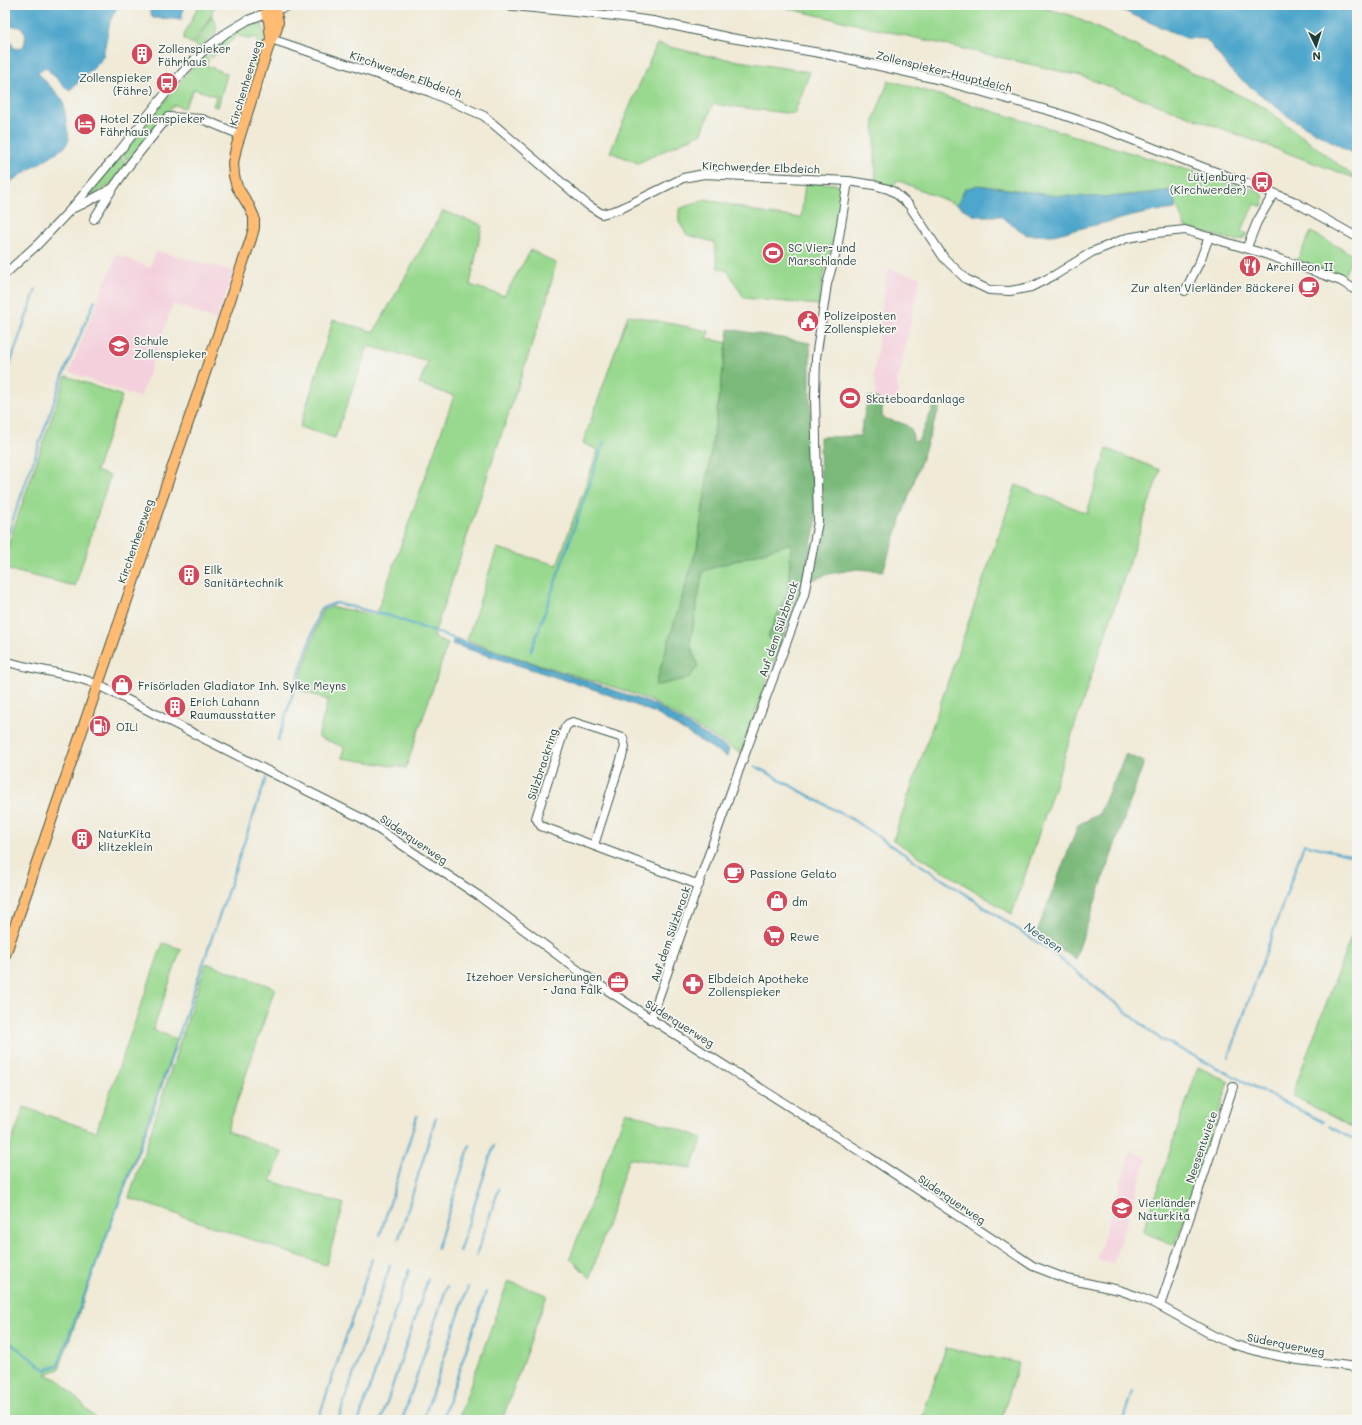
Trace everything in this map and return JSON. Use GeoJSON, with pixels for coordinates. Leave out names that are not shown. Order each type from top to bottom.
{"type":"FeatureCollection","features":[{"type":"Feature","properties":{"kind":"main road","name":"Kirchenheerweg"},"geometry":{"type":"LineString","coordinates":[[5,955],[253,233],[254,223],[252,212],[237,187],[234,176],[234,158],[271,39],[269,21],[270,11]]}},
{"type":"Feature","properties":{"kind":"street"},"geometry":{"type":"LineString","coordinates":[[5,274],[38,244],[72,208],[195,58],[232,29],[248,20],[270,11],[292,5]]}},
{"type":"Feature","properties":{"kind":"street","name":"Zollenspieker-Hauptdeich"},"geometry":{"type":"LineString","coordinates":[[503,5],[653,21],[724,37],[826,54],[937,79],[1054,112],[1110,131],[1293,201],[1357,237]]}},
{"type":"Feature","properties":{"kind":"street","name":"Kirchwerder Elbdeich"},"geometry":{"type":"LineString","coordinates":[[271,39],[430,92],[484,116],[588,204],[602,214],[620,210],[683,178],[704,174],[848,181],[874,185],[894,192],[909,205],[944,258],[966,279],[989,290],[1010,291],[1031,287],[1055,275],[1092,252],[1127,238],[1185,230],[1247,247],[1341,281],[1357,291]]}},
{"type":"Feature","properties":{"kind":"street","name":"Kirchenheerweg"},"geometry":{"type":"LineString","coordinates":[[94,218],[113,188],[168,117],[202,119],[241,136]]}},
{"type":"Feature","properties":{"kind":"street","name":"Auf dem Sülzbrack"},"geometry":{"type":"LineString","coordinates":[[651,1019],[733,786],[804,595],[818,522],[815,397],[816,358],[826,289],[837,249],[848,181]]}},
{"type":"Feature","properties":{"kind":"street","name":"Kirchenheerweg"},"geometry":{"type":"LineString","coordinates":[[72,208],[83,204],[113,188]]}},
{"type":"Feature","properties":{"kind":"street"},"geometry":{"type":"LineString","coordinates":[[1247,247],[1257,222],[1274,193]]}},
{"type":"Feature","properties":{"kind":"street"},"geometry":{"type":"LineString","coordinates":[[1185,291],[1210,237]]}},
{"type":"Feature","properties":{"kind":"street","name":"Süderquerweg"},"geometry":{"type":"LineString","coordinates":[[5,661],[15,665],[71,676],[98,685],[232,751],[363,819],[479,896],[583,974],[651,1019],[869,1157],[1033,1266],[1067,1279],[1121,1291],[1160,1306],[1214,1336],[1232,1344],[1264,1353],[1298,1360],[1357,1367]]}},
{"type":"Feature","properties":{"kind":"street","name":"Sülzbrackring"},"geometry":{"type":"LineString","coordinates":[[594,845],[625,747],[623,738],[573,722],[568,724],[565,728],[536,818],[541,826],[699,885]]}},
{"type":"Feature","properties":{"kind":"street","name":"Neesentwiete"},"geometry":{"type":"LineString","coordinates":[[1160,1306],[1233,1087]]}},
{"type":"Feature","properties":{"kind":"shaded area","name":"Schule Zollenspieker"},"geometry":{"type":"Polygon","coordinates":[[[156,251],[234,271],[217,320],[173,304],[140,398],[69,372],[117,254],[150,268],[156,251]]]}},
{"type":"Feature","properties":{"kind":"shaded area"},"geometry":{"type":"Polygon","coordinates":[[[890,268],[901,273],[920,277],[899,377],[897,377],[898,404],[887,403],[876,398],[874,374],[886,277],[890,268]]]}},
{"type":"Feature","properties":{"kind":"shaded area","name":"Vierländer Naturkita"},"geometry":{"type":"Polygon","coordinates":[[[1131,1151],[1147,1157],[1113,1264],[1097,1259],[1131,1151]]]}},
{"type":"Feature","properties":{"kind":"green space"},"geometry":{"type":"Polygon","coordinates":[[[199,5],[219,5],[212,10],[212,15],[192,44],[184,39],[184,35],[199,5]]]}},
{"type":"Feature","properties":{"kind":"green space"},"geometry":{"type":"Polygon","coordinates":[[[773,5],[1032,5],[1070,15],[1264,107],[1357,179],[1081,76],[773,5]]]}},
{"type":"Feature","properties":{"kind":"green space"},"geometry":{"type":"Polygon","coordinates":[[[212,16],[217,28],[216,33],[199,48],[194,45],[212,16]]]}},
{"type":"Feature","properties":{"kind":"green space"},"geometry":{"type":"Polygon","coordinates":[[[260,21],[264,31],[257,67],[249,64],[248,61],[254,60],[258,37],[248,39],[238,35],[212,58],[207,54],[217,44],[249,23],[260,21]]]}},
{"type":"Feature","properties":{"kind":"green space"},"geometry":{"type":"Polygon","coordinates":[[[657,44],[713,57],[810,72],[794,114],[713,104],[702,133],[638,163],[610,152],[657,44]]]}},
{"type":"Feature","properties":{"kind":"green space"},"geometry":{"type":"Polygon","coordinates":[[[205,55],[209,60],[206,65],[227,74],[218,107],[213,106],[216,96],[194,89],[184,108],[174,105],[129,161],[122,155],[184,77],[205,55]]]}},
{"type":"Feature","properties":{"kind":"green space"},"geometry":{"type":"Polygon","coordinates":[[[889,80],[1261,192],[1264,198],[1263,207],[1255,204],[1241,231],[1248,234],[1242,239],[1236,241],[1185,227],[1171,190],[1111,197],[1056,196],[995,187],[965,189],[957,205],[897,180],[893,187],[876,182],[874,119],[889,80]]]}},
{"type":"Feature","properties":{"kind":"green space"},"geometry":{"type":"Polygon","coordinates":[[[120,157],[127,163],[110,185],[84,200],[120,157]]]}},
{"type":"Feature","properties":{"kind":"green space","name":"SC Vier- und Marschlande"},"geometry":{"type":"Polygon","coordinates":[[[805,184],[835,184],[839,186],[841,190],[839,212],[822,283],[819,305],[744,298],[728,271],[718,268],[714,242],[687,235],[679,222],[679,209],[706,199],[767,214],[801,218],[805,184]]]}},
{"type":"Feature","properties":{"kind":"green space"},"geometry":{"type":"Polygon","coordinates":[[[443,211],[482,225],[470,285],[504,296],[531,250],[556,263],[546,303],[433,637],[448,643],[406,768],[342,758],[344,747],[318,737],[328,700],[297,689],[322,611],[332,607],[376,615],[454,396],[419,384],[428,361],[368,346],[335,438],[300,427],[333,320],[374,332],[443,211]]]}},
{"type":"Feature","properties":{"kind":"green space"},"geometry":{"type":"Polygon","coordinates":[[[1311,232],[1353,255],[1343,278],[1297,260],[1311,232]]]}},
{"type":"Feature","properties":{"kind":"green space"},"geometry":{"type":"Polygon","coordinates":[[[628,315],[709,331],[707,338],[727,343],[697,548],[655,686],[697,666],[690,643],[703,571],[791,543],[788,592],[768,636],[779,648],[741,753],[651,701],[623,690],[512,656],[467,640],[497,548],[557,565],[598,450],[583,443],[628,315]]]}},
{"type":"Feature","properties":{"kind":"green space"},"geometry":{"type":"Polygon","coordinates":[[[729,329],[810,343],[810,397],[816,524],[800,593],[779,648],[768,637],[788,592],[791,543],[703,571],[690,643],[698,666],[689,678],[655,686],[697,548],[729,329]]]}},
{"type":"Feature","properties":{"kind":"green space"},"geometry":{"type":"Polygon","coordinates":[[[66,376],[122,396],[96,471],[110,476],[75,586],[5,569],[5,554],[66,376]]]}},
{"type":"Feature","properties":{"kind":"green space"},"geometry":{"type":"Polygon","coordinates":[[[868,397],[876,398],[882,402],[882,417],[903,424],[911,429],[913,441],[918,441],[935,404],[940,406],[883,571],[857,569],[828,574],[810,581],[822,522],[820,437],[860,436],[868,397]]]}},
{"type":"Feature","properties":{"kind":"green space"},"geometry":{"type":"Polygon","coordinates":[[[1107,449],[1160,470],[1012,914],[893,840],[1016,485],[1087,513],[1107,449]]]}},
{"type":"Feature","properties":{"kind":"green space"},"geometry":{"type":"Polygon","coordinates":[[[1126,754],[1144,762],[1075,959],[1037,932],[1078,825],[1099,814],[1126,754]]]}},
{"type":"Feature","properties":{"kind":"green space"},"geometry":{"type":"Polygon","coordinates":[[[1357,921],[1357,1130],[1292,1095],[1357,921]]]}},
{"type":"Feature","properties":{"kind":"green space"},"geometry":{"type":"Polygon","coordinates":[[[163,943],[181,949],[153,1030],[177,1039],[59,1369],[46,1374],[59,1380],[97,1420],[5,1420],[5,1161],[24,1107],[96,1132],[163,943]]]}},
{"type":"Feature","properties":{"kind":"green space"},"geometry":{"type":"Polygon","coordinates":[[[206,963],[275,988],[227,1131],[282,1152],[271,1181],[344,1204],[326,1265],[129,1198],[206,963]]]}},
{"type":"Feature","properties":{"kind":"green space"},"geometry":{"type":"Polygon","coordinates":[[[1198,1067],[1229,1082],[1175,1245],[1143,1232],[1198,1067]]]}},
{"type":"Feature","properties":{"kind":"green space"},"geometry":{"type":"Polygon","coordinates":[[[626,1111],[703,1138],[691,1168],[629,1158],[590,1278],[570,1258],[626,1111]]]}},
{"type":"Feature","properties":{"kind":"green space"},"geometry":{"type":"Polygon","coordinates":[[[508,1281],[547,1295],[502,1420],[458,1420],[508,1281]]]}},
{"type":"Feature","properties":{"kind":"green space"},"geometry":{"type":"Polygon","coordinates":[[[946,1348],[1019,1363],[1001,1420],[921,1420],[946,1348]]]}},
{"type":"Feature","properties":{"kind":"water"},"geometry":{"type":"Polygon","coordinates":[[[5,5],[118,5],[110,21],[103,56],[99,63],[69,91],[45,67],[38,73],[63,100],[69,140],[65,147],[5,185],[5,41],[10,41],[14,48],[20,49],[23,47],[25,41],[25,32],[20,27],[16,26],[5,28],[5,5]]]}},
{"type":"Feature","properties":{"kind":"water"},"geometry":{"type":"Polygon","coordinates":[[[147,5],[183,5],[182,19],[153,18],[147,5]]]}},
{"type":"Feature","properties":{"kind":"water"},"geometry":{"type":"Polygon","coordinates":[[[1110,5],[1357,5],[1357,156],[1289,117],[1233,73],[1206,39],[1186,38],[1110,5]]]}},
{"type":"Feature","properties":{"kind":"water"},"geometry":{"type":"Polygon","coordinates":[[[978,185],[1056,196],[1111,197],[1171,191],[1176,205],[1175,209],[1150,212],[1053,235],[1027,235],[1000,216],[975,216],[957,205],[965,189],[978,185]]]}},
{"type":"Feature","properties":{"kind":"water"},"geometry":{"type":"Polygon","coordinates":[[[454,638],[591,682],[655,705],[729,749],[727,757],[655,713],[599,691],[452,644],[454,638]]]}},
{"type":"Feature","properties":{"kind":"waterway"},"geometry":{"type":"LineString","coordinates":[[5,378],[36,289]]}},
{"type":"Feature","properties":{"kind":"waterway"},"geometry":{"type":"LineString","coordinates":[[5,542],[64,373],[95,300]]}},
{"type":"Feature","properties":{"kind":"waterway"},"geometry":{"type":"LineString","coordinates":[[531,652],[604,442]]}},
{"type":"Feature","properties":{"kind":"waterway"},"geometry":{"type":"LineString","coordinates":[[278,740],[320,609],[336,603],[390,616],[455,639]]}},
{"type":"Feature","properties":{"kind":"waterway","name":"Neesen"},"geometry":{"type":"LineString","coordinates":[[755,766],[853,820],[1049,950],[1159,1038],[1323,1122]]}},
{"type":"Feature","properties":{"kind":"waterway"},"geometry":{"type":"LineString","coordinates":[[5,1339],[46,1370],[58,1365],[150,1120],[266,778]]}},
{"type":"Feature","properties":{"kind":"waterway"},"geometry":{"type":"LineString","coordinates":[[1229,1057],[1304,844],[1357,857]]}},
{"type":"Feature","properties":{"kind":"waterway"},"geometry":{"type":"LineString","coordinates":[[380,1235],[417,1116]]}},
{"type":"Feature","properties":{"kind":"waterway"},"geometry":{"type":"LineString","coordinates":[[399,1238],[436,1117]]}},
{"type":"Feature","properties":{"kind":"waterway","name":"Neesen"},"geometry":{"type":"LineString","coordinates":[[1329,1126],[1357,1142]]}},
{"type":"Feature","properties":{"kind":"waterway"},"geometry":{"type":"LineString","coordinates":[[437,1249],[470,1145]]}},
{"type":"Feature","properties":{"kind":"waterway"},"geometry":{"type":"LineString","coordinates":[[459,1252],[494,1145]]}},
{"type":"Feature","properties":{"kind":"waterway"},"geometry":{"type":"LineString","coordinates":[[476,1256],[499,1189]]}},
{"type":"Feature","properties":{"kind":"waterway"},"geometry":{"type":"LineString","coordinates":[[318,1420],[372,1259]]}},
{"type":"Feature","properties":{"kind":"waterway"},"geometry":{"type":"LineString","coordinates":[[338,1420],[390,1266]]}},
{"type":"Feature","properties":{"kind":"waterway"},"geometry":{"type":"LineString","coordinates":[[359,1420],[409,1270]]}},
{"type":"Feature","properties":{"kind":"waterway"},"geometry":{"type":"LineString","coordinates":[[381,1420],[428,1279]]}},
{"type":"Feature","properties":{"kind":"waterway"},"geometry":{"type":"LineString","coordinates":[[402,1420],[447,1286]]}},
{"type":"Feature","properties":{"kind":"waterway"},"geometry":{"type":"LineString","coordinates":[[423,1420],[468,1287]]}},
{"type":"Feature","properties":{"kind":"waterway"},"geometry":{"type":"LineString","coordinates":[[442,1420],[486,1292]]}},
{"type":"Feature","properties":{"kind":"waterway"},"geometry":{"type":"LineString","coordinates":[[1123,1420],[1132,1391]]}},
{"type":"Feature","properties":{"kind":"place","name":"Zollenspieker Fährhaus"},"geometry":{"type":"Point","coordinates":[142,54]}},
{"type":"Feature","properties":{"kind":"place","name":"Zollenspieker (Fähre)"},"geometry":{"type":"Point","coordinates":[167,83]}},
{"type":"Feature","properties":{"kind":"place","name":"Hotel Zollenspieker Fährhaus"},"geometry":{"type":"Point","coordinates":[85,124]}},
{"type":"Feature","properties":{"kind":"place","name":"Lütjenburg (Kirchwerder)"},"geometry":{"type":"Point","coordinates":[1262,182]}},
{"type":"Feature","properties":{"kind":"place","name":"SC Vier- und Marschlande"},"geometry":{"type":"Point","coordinates":[773,253]}},
{"type":"Feature","properties":{"kind":"place","name":"Archilleon II"},"geometry":{"type":"Point","coordinates":[1250,266]}},
{"type":"Feature","properties":{"kind":"place","name":"Zur alten Vierländer Bäckerei"},"geometry":{"type":"Point","coordinates":[1309,287]}},
{"type":"Feature","properties":{"kind":"place","name":"Polizeiposten Zollenspieker"},"geometry":{"type":"Point","coordinates":[808,321]}},
{"type":"Feature","properties":{"kind":"place","name":"Schule Zollenspieker"},"geometry":{"type":"Point","coordinates":[119,346]}},
{"type":"Feature","properties":{"kind":"place","name":"Skateboardanlage"},"geometry":{"type":"Point","coordinates":[850,398]}},
{"type":"Feature","properties":{"kind":"place","name":"Eilk Sanitärtechnik"},"geometry":{"type":"Point","coordinates":[189,575]}},
{"type":"Feature","properties":{"kind":"place","name":"Frisörladen Gladiator Inh. Sylke Meyns"},"geometry":{"type":"Point","coordinates":[122,685]}},
{"type":"Feature","properties":{"kind":"place","name":"Erich Lahann Raumausstatter"},"geometry":{"type":"Point","coordinates":[175,707]}},
{"type":"Feature","properties":{"kind":"place","name":"OIL!"},"geometry":{"type":"Point","coordinates":[100,726]}},
{"type":"Feature","properties":{"kind":"place","name":"NaturKita klitzeklein"},"geometry":{"type":"Point","coordinates":[82,839]}},
{"type":"Feature","properties":{"kind":"place","name":"Passione Gelato"},"geometry":{"type":"Point","coordinates":[734,873]}},
{"type":"Feature","properties":{"kind":"place","name":"dm"},"geometry":{"type":"Point","coordinates":[777,901]}},
{"type":"Feature","properties":{"kind":"place","name":"Rewe"},"geometry":{"type":"Point","coordinates":[774,936]}},
{"type":"Feature","properties":{"kind":"place","name":"Itzehoer Versicherungen - Jana Falk"},"geometry":{"type":"Point","coordinates":[618,982]}},
{"type":"Feature","properties":{"kind":"place","name":"Elbdeich Apotheke Zollenspieker"},"geometry":{"type":"Point","coordinates":[693,984]}},
{"type":"Feature","properties":{"kind":"place","name":"Vierländer Naturkita"},"geometry":{"type":"Point","coordinates":[1122,1208]}}]}
